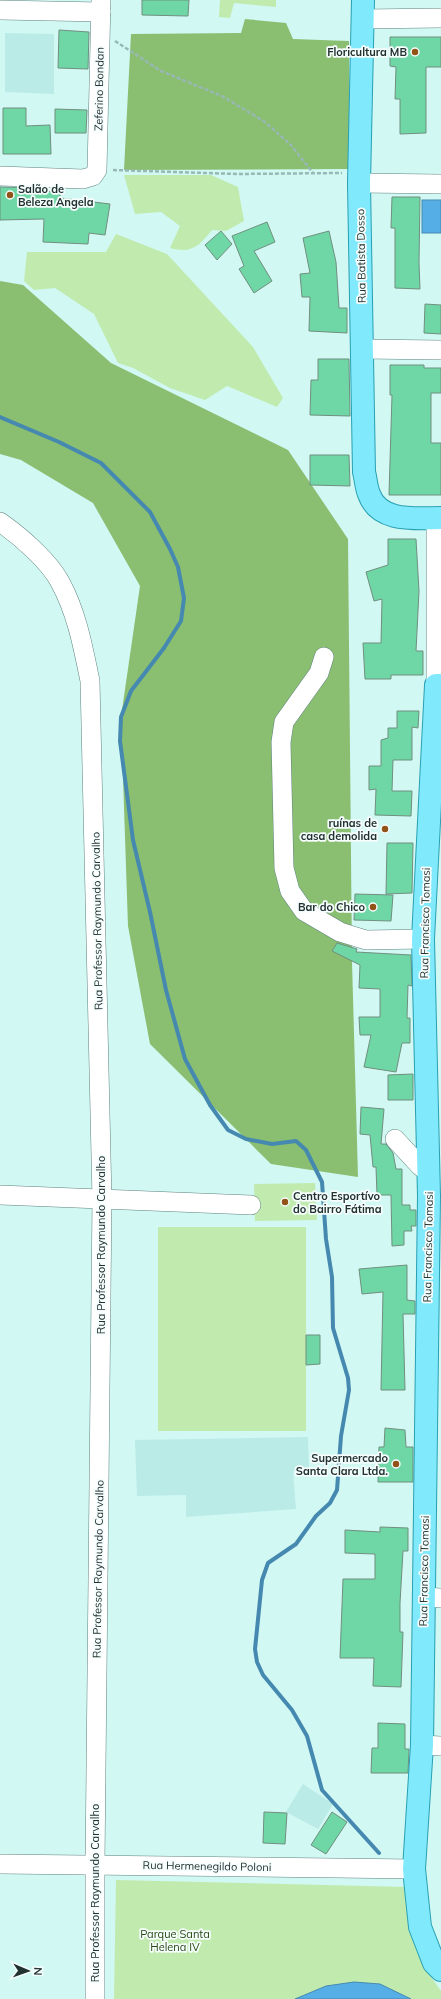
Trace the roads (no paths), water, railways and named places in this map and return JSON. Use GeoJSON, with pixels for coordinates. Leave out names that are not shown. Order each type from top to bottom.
{"type":"FeatureCollection","features":[{"type":"Feature","properties":{"kind":"main road","name":"Rua Batista Dosso"},"geometry":{"type":"LineString","coordinates":[[363,9],[360,177],[364,472],[369,495],[378,509],[390,515],[401,517],[439,518]]}},
{"type":"Feature","properties":{"kind":"main road","name":"Rua Francisco Tomasi"},"geometry":{"type":"LineString","coordinates":[[438,685],[432,939],[429,1172],[435,1195],[431,1745],[414,1869],[420,1927],[434,1963],[441,1970]]}},
{"type":"Feature","properties":{"kind":"street"},"geometry":{"type":"LineString","coordinates":[[0,10],[101,6]]}},
{"type":"Feature","properties":{"kind":"street","name":"Zeferino Bondan"},"geometry":{"type":"LineString","coordinates":[[0,176],[83,179],[95,173],[101,6]]}},
{"type":"Feature","properties":{"kind":"street"},"geometry":{"type":"LineString","coordinates":[[363,9],[441,18]]}},
{"type":"Feature","properties":{"kind":"street"},"geometry":{"type":"LineString","coordinates":[[360,177],[441,184]]}},
{"type":"Feature","properties":{"kind":"street"},"geometry":{"type":"LineString","coordinates":[[362,349],[441,350]]}},
{"type":"Feature","properties":{"kind":"street","name":"Rua Francisco Tomasi"},"geometry":{"type":"LineString","coordinates":[[438,685],[439,518]]}},
{"type":"Feature","properties":{"kind":"street","name":"Rua Professor Raymundo Carvalho"},"geometry":{"type":"LineString","coordinates":[[0,522],[15,533],[36,553],[59,581],[72,608],[82,638],[90,681],[102,1200],[95,1864],[96,1999]]}},
{"type":"Feature","properties":{"kind":"street"},"geometry":{"type":"LineString","coordinates":[[324,657],[319,673],[284,722],[281,742],[284,868],[290,891],[304,911],[340,932],[366,940],[432,939]]}},
{"type":"Feature","properties":{"kind":"street"},"geometry":{"type":"LineString","coordinates":[[395,1139],[417,1163],[429,1172]]}},
{"type":"Feature","properties":{"kind":"street"},"geometry":{"type":"LineString","coordinates":[[0,1196],[251,1205]]}},
{"type":"Feature","properties":{"kind":"street","name":"Rua Hermenegildo Poloni"},"geometry":{"type":"LineString","coordinates":[[0,1864],[414,1869]]}},
{"type":"Feature","properties":{"kind":"water"},"geometry":{"type":"Polygon","coordinates":[[[422,200],[441,200],[441,233],[422,233],[422,200]]]}},
{"type":"Feature","properties":{"kind":"water"},"geometry":{"type":"Polygon","coordinates":[[[354,1982],[380,1984],[411,1999],[295,1999],[326,1986],[354,1982]]]}},
{"type":"Feature","properties":{"kind":"waterway"},"geometry":{"type":"LineString","coordinates":[[0,417],[59,442],[101,463],[150,512],[178,567],[184,598],[181,621],[164,648],[131,691],[121,717],[120,741],[133,840],[166,990],[185,1059],[210,1105],[228,1130],[246,1139],[272,1144],[296,1141],[306,1150],[322,1182],[326,1239],[332,1277],[333,1328],[348,1378],[349,1390],[341,1436],[337,1490],[330,1503],[316,1516],[296,1544],[268,1563],[262,1580],[255,1649],[257,1662],[263,1675],[292,1710],[307,1736],[322,1790],[379,1853]]}},
{"type":"Feature","properties":{"kind":"place","name":"Floricultura MB"},"geometry":{"type":"Point","coordinates":[415,52]}},
{"type":"Feature","properties":{"kind":"place","name":"Salão de Beleza Angela"},"geometry":{"type":"Point","coordinates":[10,195]}},
{"type":"Feature","properties":{"kind":"place","name":"ruínas de casa demolida"},"geometry":{"type":"Point","coordinates":[385,829]}},
{"type":"Feature","properties":{"kind":"place","name":"Bar do Chico"},"geometry":{"type":"Point","coordinates":[373,907]}},
{"type":"Feature","properties":{"kind":"place","name":"Centro Esportívo do Bairro Fátima"},"geometry":{"type":"Point","coordinates":[285,1202]}},
{"type":"Feature","properties":{"kind":"place","name":"Supermercado Santa Clara Ltda."},"geometry":{"type":"Point","coordinates":[396,1464]}},
{"type":"Feature","properties":{"kind":"park label","name":"Parque Santa Helena IV"},"geometry":{"type":"Point","coordinates":[175,1940]}}]}
